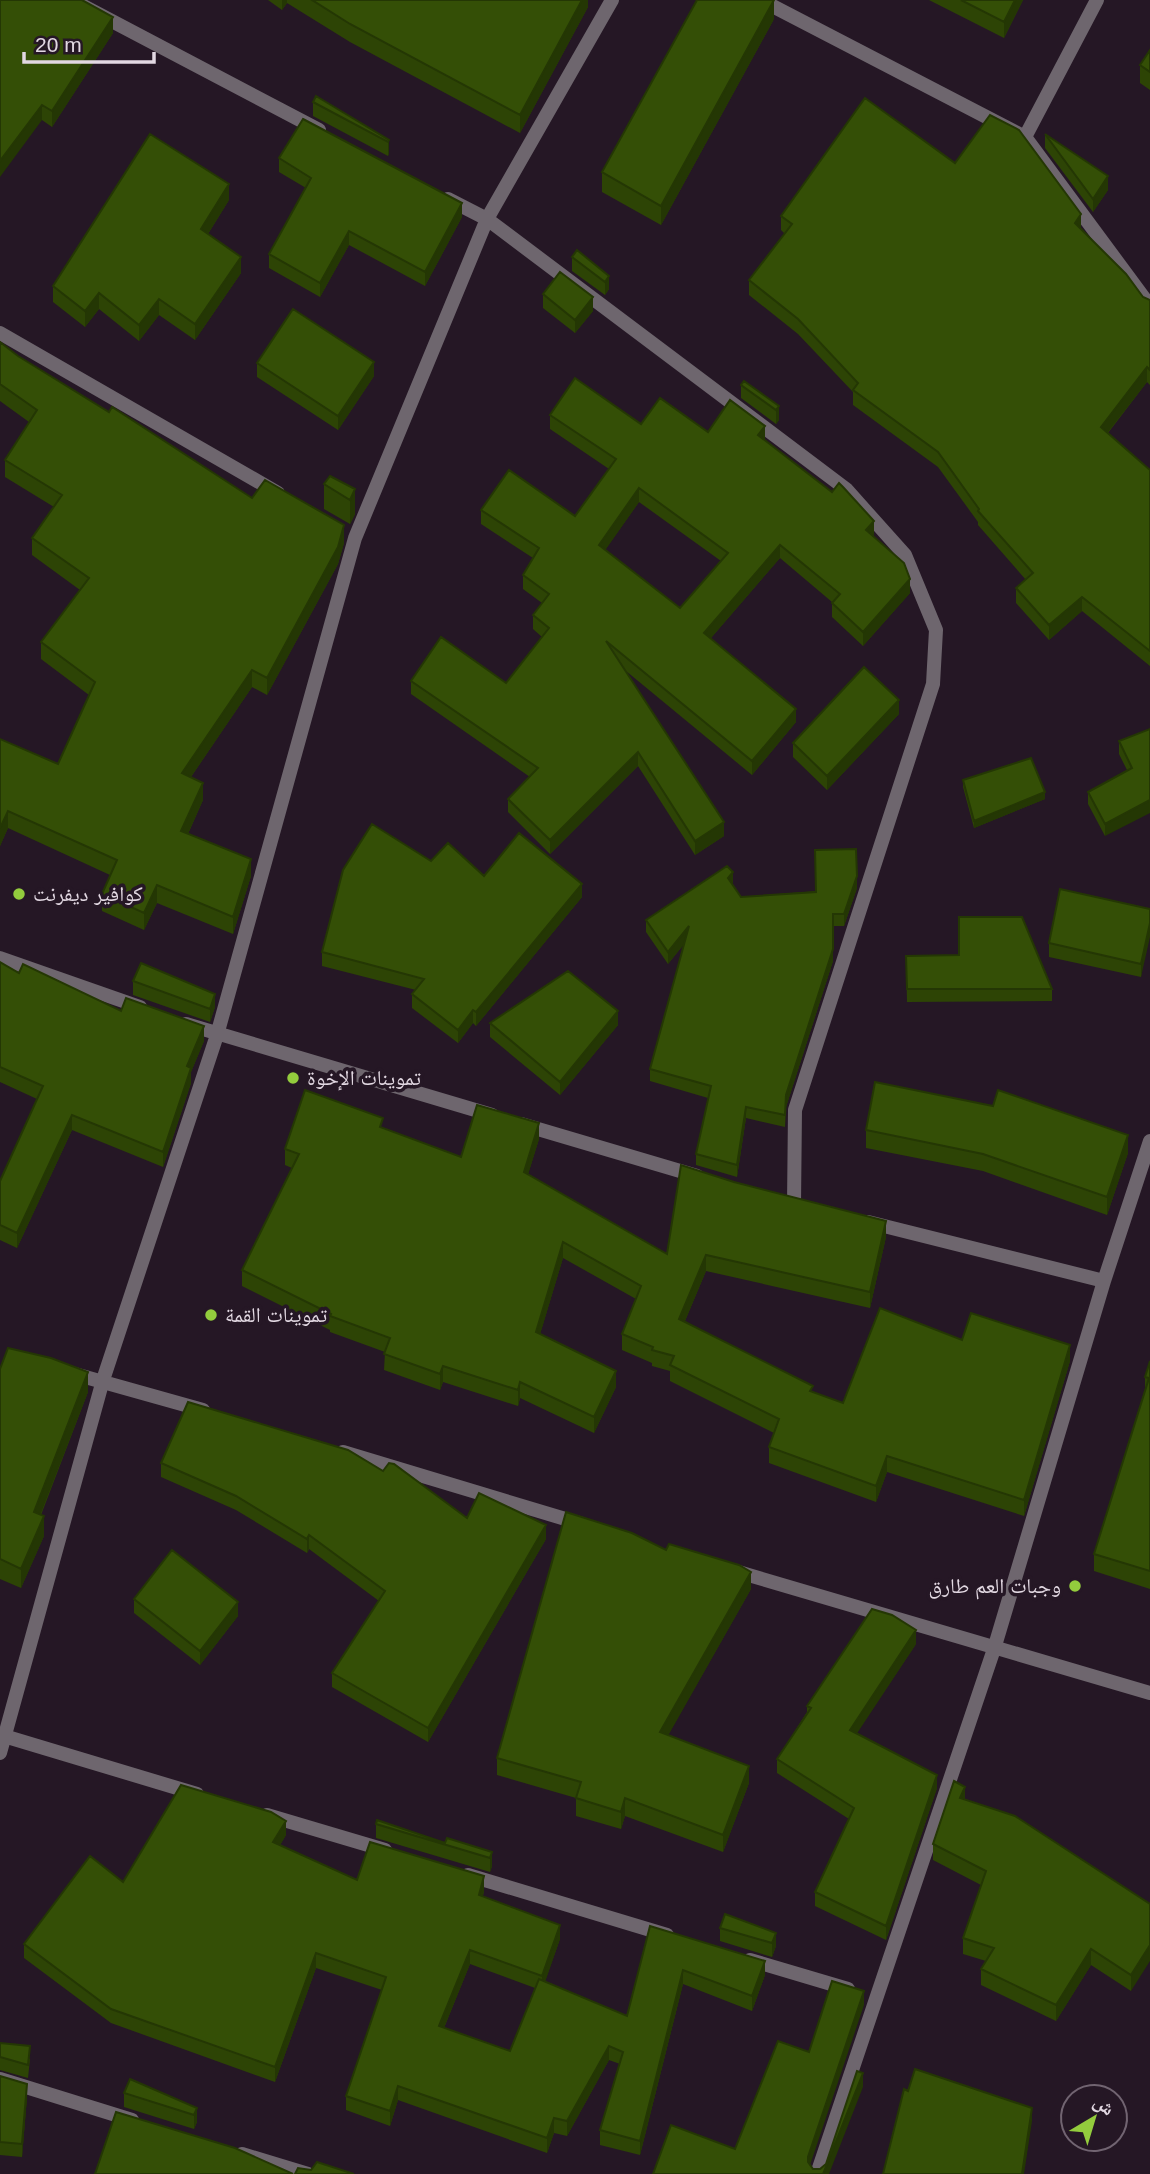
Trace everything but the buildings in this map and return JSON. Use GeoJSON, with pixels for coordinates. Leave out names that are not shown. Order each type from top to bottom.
{"type":"FeatureCollection","features":[{"type":"Feature","properties":{"kind":"street"},"geometry":{"type":"LineString","coordinates":[[72,0],[328,135]]}},
{"type":"Feature","properties":{"kind":"street"},"geometry":{"type":"LineString","coordinates":[[0,1753],[103,1380],[218,1035],[349,535],[487,219],[612,0]]}},
{"type":"Feature","properties":{"kind":"street"},"geometry":{"type":"LineString","coordinates":[[761,0],[1025,137],[1148,301]]}},
{"type":"Feature","properties":{"kind":"street"},"geometry":{"type":"LineString","coordinates":[[1025,137],[1097,0]]}},
{"type":"Feature","properties":{"kind":"street"},"geometry":{"type":"LineString","coordinates":[[438,193],[487,219],[846,489],[905,555],[936,629],[933,684],[795,1110],[794,1204]]}},
{"type":"Feature","properties":{"kind":"street"},"geometry":{"type":"LineString","coordinates":[[0,333],[296,504]]}},
{"type":"Feature","properties":{"kind":"street"},"geometry":{"type":"LineString","coordinates":[[0,957],[218,1035],[713,1181]]}},
{"type":"Feature","properties":{"kind":"street"},"geometry":{"type":"LineString","coordinates":[[817,2174],[994,1649],[1104,1281],[1150,1141]]}},
{"type":"Feature","properties":{"kind":"street"},"geometry":{"type":"LineString","coordinates":[[848,1217],[1104,1281]]}},
{"type":"Feature","properties":{"kind":"street"},"geometry":{"type":"LineString","coordinates":[[52,1368],[103,1380],[223,1416]]}},
{"type":"Feature","properties":{"kind":"street"},"geometry":{"type":"LineString","coordinates":[[329,1448],[595,1528]]}},
{"type":"Feature","properties":{"kind":"street"},"geometry":{"type":"LineString","coordinates":[[715,1564],[994,1649],[1150,1693]]}},
{"type":"Feature","properties":{"kind":"street"},"geometry":{"type":"LineString","coordinates":[[4,1735],[205,1796]]}},
{"type":"Feature","properties":{"kind":"street"},"geometry":{"type":"LineString","coordinates":[[259,1812],[393,1853]]}},
{"type":"Feature","properties":{"kind":"street"},"geometry":{"type":"LineString","coordinates":[[460,1873],[688,1941]]}},
{"type":"Feature","properties":{"kind":"street"},"geometry":{"type":"LineString","coordinates":[[741,1957],[875,1998]]}},
{"type":"Feature","properties":{"kind":"street"},"geometry":{"type":"LineString","coordinates":[[0,2079],[147,2125]]}},
{"type":"Feature","properties":{"kind":"street"},"geometry":{"type":"LineString","coordinates":[[228,2149],[308,2174]]}},
{"type":"Feature","properties":{"kind":"place","name":"كوافير ديفرنت"},"geometry":{"type":"Point","coordinates":[19,894]}},
{"type":"Feature","properties":{"kind":"place","name":"تموينات الإخوة"},"geometry":{"type":"Point","coordinates":[293,1078]}},
{"type":"Feature","properties":{"kind":"place","name":"تموينات القمة"},"geometry":{"type":"Point","coordinates":[211,1315]}},
{"type":"Feature","properties":{"kind":"place","name":"وجبات العم طارق"},"geometry":{"type":"Point","coordinates":[1075,1586]}}]}
